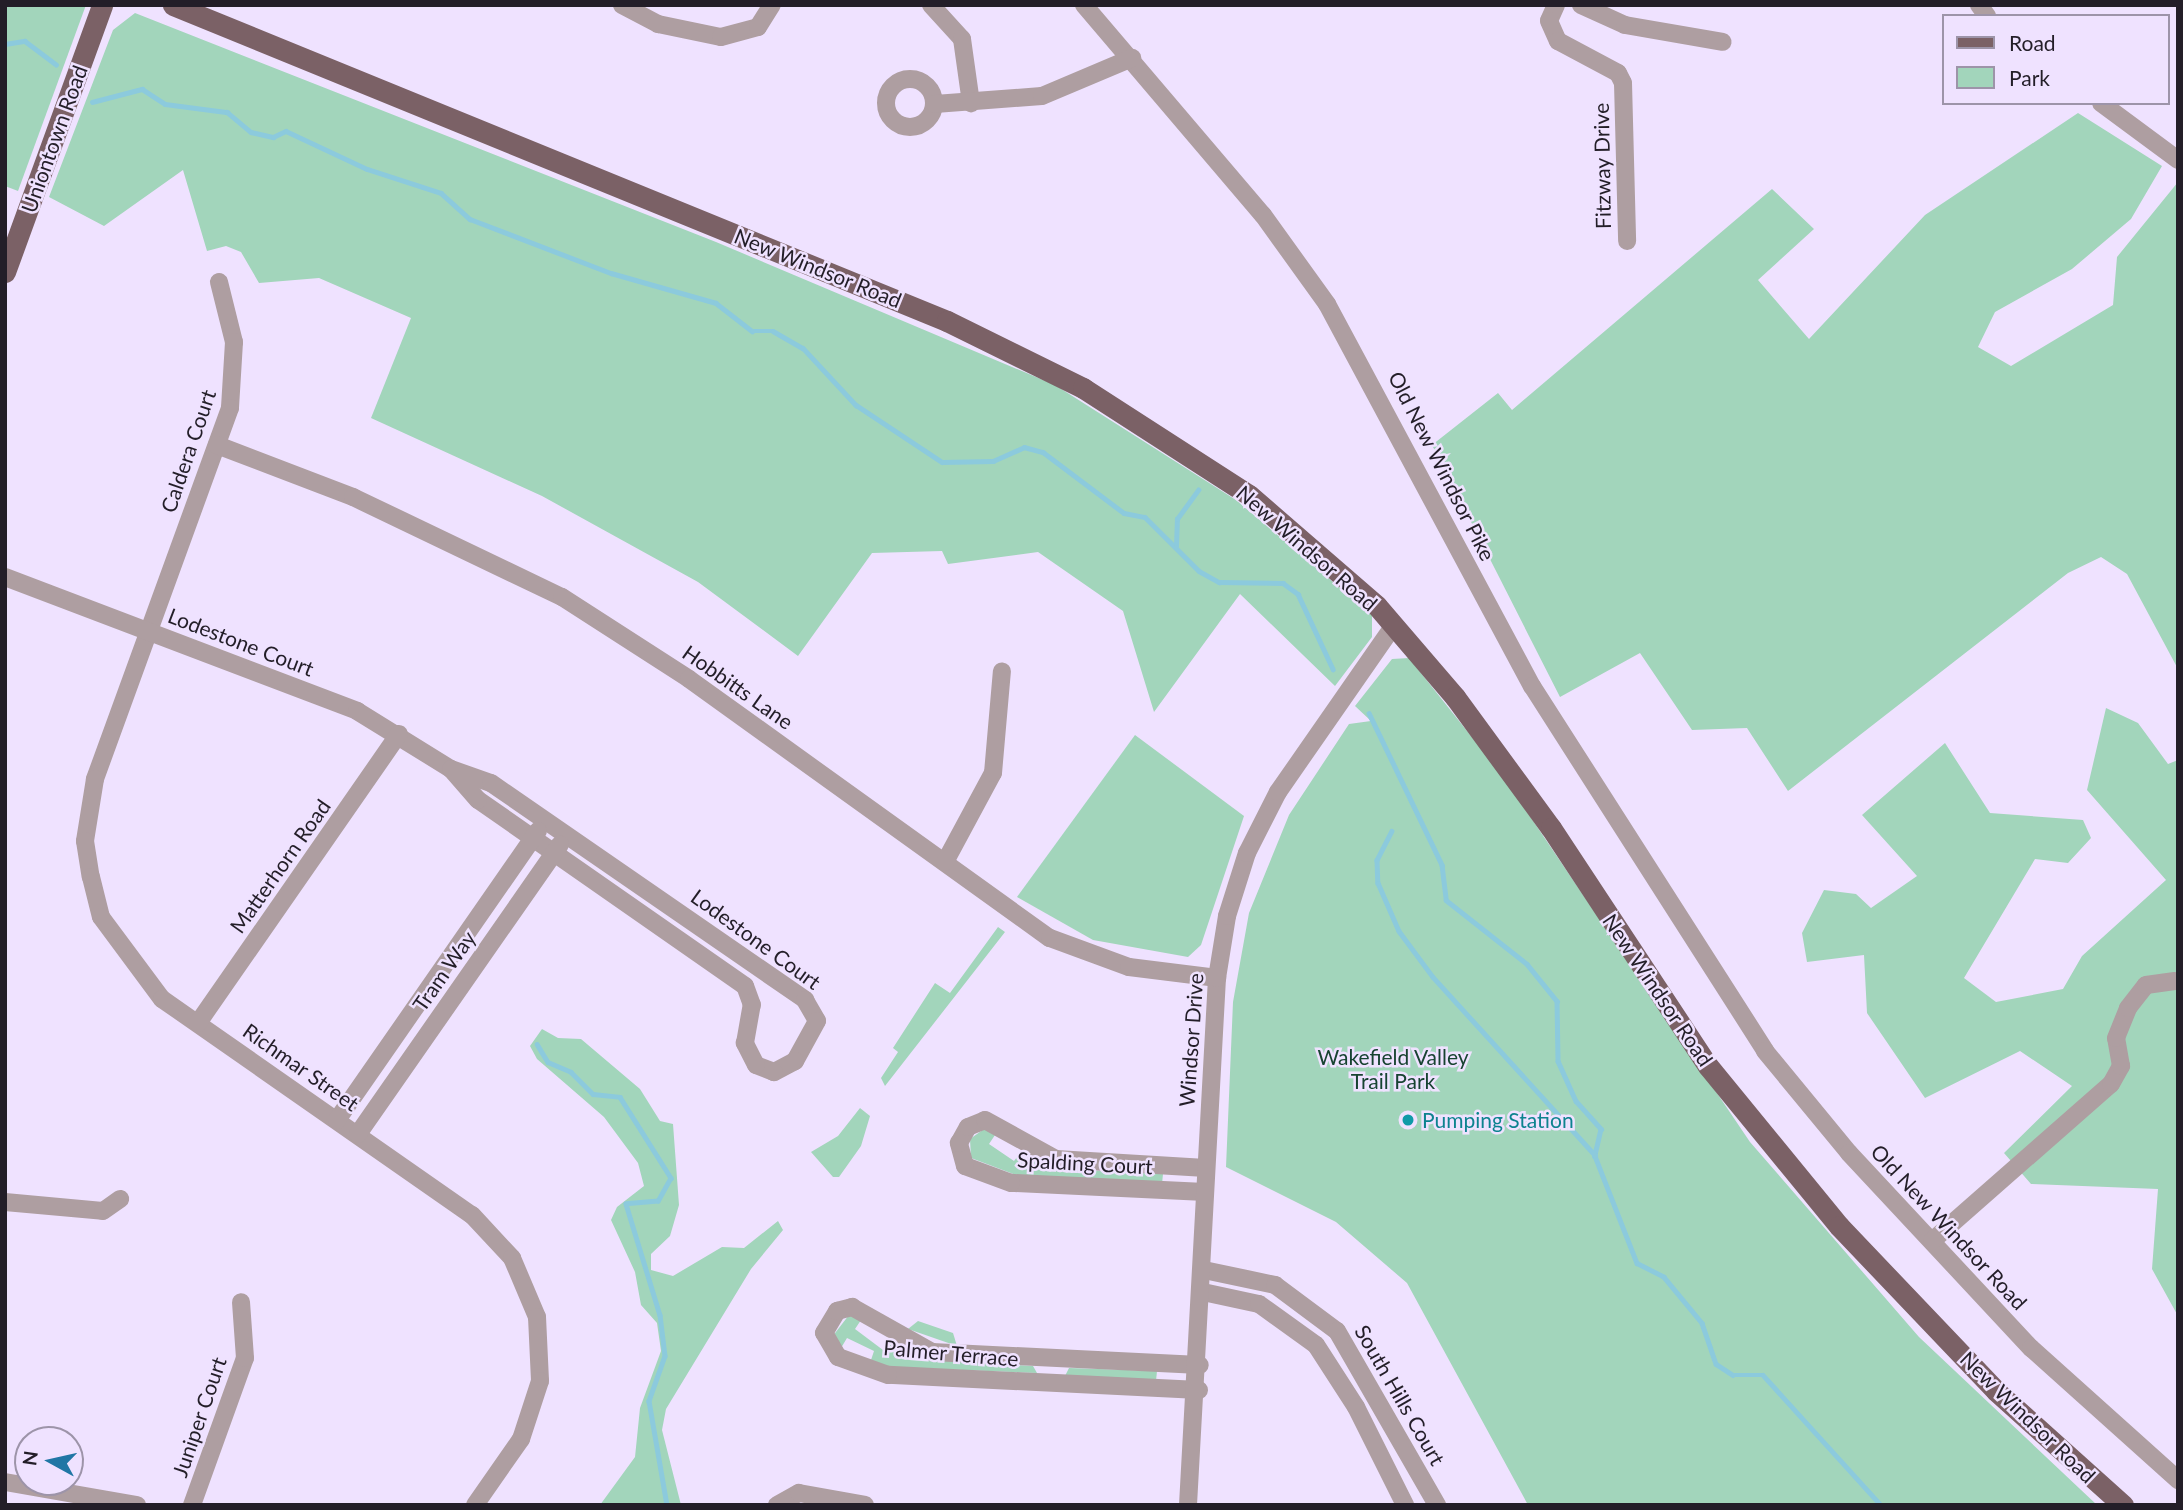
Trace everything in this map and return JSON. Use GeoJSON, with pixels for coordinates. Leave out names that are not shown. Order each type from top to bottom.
{"type":"FeatureCollection","features":[{"type":"Feature","properties":{"kind":"main road","name":"Uniontown Road"},"geometry":{"type":"LineString","coordinates":[[5,272],[102,5]]}},
{"type":"Feature","properties":{"kind":"main road","name":"New Windsor Road"},"geometry":{"type":"LineString","coordinates":[[173,5],[1025,358],[1148,426],[1249,495],[1394,625],[1497,751],[1708,1066],[1788,1166],[1996,1391],[2123,1505]]}},
{"type":"Feature","properties":{"kind":"street"},"geometry":{"type":"LineString","coordinates":[[622,5],[658,24],[721,37],[758,27],[772,5]]}},
{"type":"Feature","properties":{"kind":"street"},"geometry":{"type":"LineString","coordinates":[[931,5],[962,38],[971,103]]}},
{"type":"Feature","properties":{"kind":"street","name":"Old New Windsor Pike"},"geometry":{"type":"LineString","coordinates":[[1084,5],[1132,58],[1283,241],[1347,335],[1532,686],[1715,981]]}},
{"type":"Feature","properties":{"kind":"street","name":"Fitzway Drive"},"geometry":{"type":"LineString","coordinates":[[1556,5],[1549,21],[1558,41],[1618,73],[1623,83],[1627,241]]}},
{"type":"Feature","properties":{"kind":"street"},"geometry":{"type":"LineString","coordinates":[[1581,5],[1625,25],[1723,42]]}},
{"type":"Feature","properties":{"kind":"street"},"geometry":{"type":"LineString","coordinates":[[935,104],[1042,96],[1132,58]]}},
{"type":"Feature","properties":{"kind":"street"},"geometry":{"type":"LineString","coordinates":[[2104,105],[2178,160]]}},
{"type":"Feature","properties":{"kind":"street","name":"Caldera Court"},"geometry":{"type":"LineString","coordinates":[[147,630],[217,445],[234,368],[219,282]]}},
{"type":"Feature","properties":{"kind":"street","name":"Hobbitts Lane"},"geometry":{"type":"LineString","coordinates":[[217,445],[353,497],[562,597],[689,679],[1027,923],[1078,951],[1129,967],[1217,978]]}},
{"type":"Feature","properties":{"kind":"street","name":"Lodestone Court"},"geometry":{"type":"LineString","coordinates":[[5,577],[357,711],[400,734],[451,769],[478,800],[745,986],[752,1005],[745,1044],[756,1065],[774,1072],[795,1060],[817,1021],[805,1000],[491,783],[451,769]]}},
{"type":"Feature","properties":{"kind":"street","name":"Windsor Drive"},"geometry":{"type":"LineString","coordinates":[[1188,1505],[1199,1390],[1206,1168],[1217,978],[1235,883],[1262,821],[1394,625]]}},
{"type":"Feature","properties":{"kind":"street","name":"Richmar Street"},"geometry":{"type":"LineString","coordinates":[[147,630],[95,779],[85,841],[101,917],[135,972],[198,1023],[486,1227],[531,1296],[540,1338],[536,1400],[521,1439],[475,1505]]}},
{"type":"Feature","properties":{"kind":"street"},"geometry":{"type":"LineString","coordinates":[[945,862],[993,773],[1002,671]]}},
{"type":"Feature","properties":{"kind":"street","name":"Matterhorn Road"},"geometry":{"type":"LineString","coordinates":[[198,1023],[400,734]]}},
{"type":"Feature","properties":{"kind":"street","name":"Tram Way"},"geometry":{"type":"LineString","coordinates":[[337,1120],[546,820]]}},
{"type":"Feature","properties":{"kind":"street","name":"Tram Way"},"geometry":{"type":"LineString","coordinates":[[358,1134],[567,834]]}},
{"type":"Feature","properties":{"kind":"street","name":"Old New Windsor Road"},"geometry":{"type":"LineString","coordinates":[[1715,981],[1784,1076],[1932,1241],[2094,1410],[2178,1480]]}},
{"type":"Feature","properties":{"kind":"street"},"geometry":{"type":"LineString","coordinates":[[1932,1241],[2111,1084],[2121,1066],[2116,1038],[2128,1008],[2146,985],[2175,981]]}},
{"type":"Feature","properties":{"kind":"street","name":"Spalding Court"},"geometry":{"type":"LineString","coordinates":[[1205,1192],[1011,1183],[965,1166],[959,1143],[968,1127],[985,1120],[1056,1159],[1206,1168]]}},
{"type":"Feature","properties":{"kind":"street"},"geometry":{"type":"LineString","coordinates":[[5,1202],[103,1211],[120,1199]]}},
{"type":"Feature","properties":{"kind":"street","name":"South Hills Court"},"geometry":{"type":"LineString","coordinates":[[1204,1270],[1275,1285],[1337,1331],[1437,1505]]}},
{"type":"Feature","properties":{"kind":"street","name":"South Hills Court"},"geometry":{"type":"LineString","coordinates":[[1203,1292],[1259,1304],[1316,1345],[1349,1395],[1405,1505]]}},
{"type":"Feature","properties":{"kind":"street","name":"Juniper Court"},"geometry":{"type":"LineString","coordinates":[[192,1505],[244,1358],[240,1302]]}},
{"type":"Feature","properties":{"kind":"street","name":"Palmer Terrace"},"geometry":{"type":"LineString","coordinates":[[1199,1390],[888,1375],[838,1357],[824,1333],[837,1311],[852,1307],[932,1352],[1200,1365]]}},
{"type":"Feature","properties":{"kind":"street"},"geometry":{"type":"LineString","coordinates":[[5,1482],[137,1505]]}},
{"type":"Feature","properties":{"kind":"street"},"geometry":{"type":"LineString","coordinates":[[777,1505],[799,1493],[865,1505]]}},
{"type":"Feature","properties":{"kind":"green space"},"geometry":{"type":"Polygon","coordinates":[[[5,5],[86,5],[18,191],[5,186],[5,5]]]}},
{"type":"Feature","properties":{"kind":"green space"},"geometry":{"type":"Polygon","coordinates":[[[135,13],[716,242],[1055,385],[1236,500],[1372,615],[1372,637],[1335,686],[1240,594],[1154,712],[1123,611],[1038,552],[948,564],[942,551],[872,553],[798,656],[698,582],[542,496],[371,418],[411,318],[319,278],[259,283],[241,252],[226,246],[207,251],[183,170],[104,226],[49,197],[113,30],[135,13]]]}},
{"type":"Feature","properties":{"kind":"green space"},"geometry":{"type":"Polygon","coordinates":[[[2078,113],[2162,166],[2131,219],[2072,269],[1995,312],[1978,347],[2011,366],[2113,305],[2117,257],[2178,182],[2178,669],[2127,574],[2101,557],[2068,573],[1788,791],[1747,728],[1692,730],[1640,653],[1560,697],[1432,445],[1498,393],[1512,410],[1772,189],[1814,229],[1758,280],[1809,339],[1925,215],[2078,113]]]}},
{"type":"Feature","properties":{"kind":"green space","name":"Wakefield Valley Trail Park"},"geometry":{"type":"Polygon","coordinates":[[[1409,658],[1502,775],[1750,1142],[1919,1337],[2097,1505],[1528,1505],[1407,1283],[1336,1222],[1226,1167],[1233,1002],[1249,913],[1289,815],[1349,724],[1371,721],[1355,706],[1392,659],[1409,658]]]}},
{"type":"Feature","properties":{"kind":"green space"},"geometry":{"type":"Polygon","coordinates":[[[2106,708],[2138,723],[2168,764],[2178,760],[2178,1316],[2152,1269],[2158,1189],[2031,1184],[2004,1153],[2072,1086],[2020,1051],[1925,1098],[1867,1013],[1864,955],[1807,962],[1802,933],[1824,890],[1856,894],[1871,908],[1917,876],[1862,815],[1945,743],[1990,813],[2083,820],[2091,838],[2068,863],[2035,859],[1964,978],[1996,1002],[2063,989],[2082,956],[2166,880],[2087,790],[2106,708]]]}},
{"type":"Feature","properties":{"kind":"green space"},"geometry":{"type":"Polygon","coordinates":[[[1135,735],[1244,816],[1201,945],[1188,957],[1093,940],[1017,897],[1135,735]]]}},
{"type":"Feature","properties":{"kind":"green space"},"geometry":{"type":"Polygon","coordinates":[[[998,927],[1005,932],[885,1086],[881,1078],[898,1052],[893,1048],[935,983],[950,993],[998,927]]]}},
{"type":"Feature","properties":{"kind":"green space"},"geometry":{"type":"Polygon","coordinates":[[[542,1029],[558,1038],[581,1039],[640,1089],[660,1121],[673,1124],[679,1205],[670,1236],[651,1254],[651,1270],[673,1276],[722,1247],[744,1248],[778,1221],[783,1230],[751,1269],[666,1409],[662,1430],[681,1505],[600,1505],[635,1457],[640,1408],[661,1351],[657,1323],[641,1305],[635,1272],[611,1220],[617,1207],[644,1186],[638,1163],[604,1117],[537,1059],[530,1046],[542,1029]]]}},
{"type":"Feature","properties":{"kind":"green space"},"geometry":{"type":"Polygon","coordinates":[[[860,1108],[870,1116],[861,1146],[839,1177],[833,1177],[811,1152],[838,1136],[860,1108]]]}},
{"type":"Feature","properties":{"kind":"green space"},"geometry":{"type":"Polygon","coordinates":[[[984,1129],[995,1135],[989,1144],[1014,1161],[1021,1152],[1063,1169],[1163,1174],[1162,1184],[1021,1177],[971,1158],[970,1139],[984,1129]]]}},
{"type":"Feature","properties":{"kind":"green space"},"geometry":{"type":"Polygon","coordinates":[[[849,1315],[861,1320],[855,1329],[883,1350],[891,1342],[931,1360],[1033,1366],[1037,1373],[890,1367],[871,1360],[874,1351],[847,1338],[841,1348],[832,1337],[849,1315]]]}},
{"type":"Feature","properties":{"kind":"green space"},"geometry":{"type":"Polygon","coordinates":[[[918,1321],[953,1333],[957,1346],[908,1329],[918,1321]]]}},
{"type":"Feature","properties":{"kind":"green space"},"geometry":{"type":"Polygon","coordinates":[[[1069,1368],[1157,1371],[1156,1381],[1065,1376],[1069,1368]]]}},
{"type":"Feature","properties":{"kind":"waterway"},"geometry":{"type":"LineString","coordinates":[[5,44],[25,41],[56,64]]}},
{"type":"Feature","properties":{"kind":"waterway"},"geometry":{"type":"LineString","coordinates":[[92,102],[142,89],[165,104],[227,112],[251,132],[273,137],[286,131],[367,169],[441,193],[470,219],[611,273],[716,303],[752,331],[773,331],[803,348],[856,405],[942,462],[993,461],[1024,447],[1043,452],[1124,513],[1145,517],[1199,571],[1219,582],[1283,583],[1298,594],[1333,669]]}},
{"type":"Feature","properties":{"kind":"waterway"},"geometry":{"type":"LineString","coordinates":[[1176,546],[1177,519],[1198,490]]}},
{"type":"Feature","properties":{"kind":"waterway"},"geometry":{"type":"LineString","coordinates":[[1369,713],[1442,865],[1446,900],[1527,964],[1557,1001],[1558,1061],[1576,1101],[1601,1129],[1595,1156],[1637,1263],[1664,1277],[1702,1323],[1716,1364],[1733,1375],[1763,1375],[1881,1505]]}},
{"type":"Feature","properties":{"kind":"waterway"},"geometry":{"type":"LineString","coordinates":[[1392,831],[1377,860],[1378,883],[1399,931],[1433,977],[1595,1155]]}},
{"type":"Feature","properties":{"kind":"waterway"},"geometry":{"type":"LineString","coordinates":[[537,1044],[548,1062],[571,1072],[593,1094],[620,1097],[671,1178],[658,1201],[626,1204],[660,1315],[665,1356],[649,1401],[667,1505]]}},
{"type":"Feature","properties":{"kind":"place","name":"Pumping Station"},"geometry":{"type":"Point","coordinates":[1408,1120]}}]}
